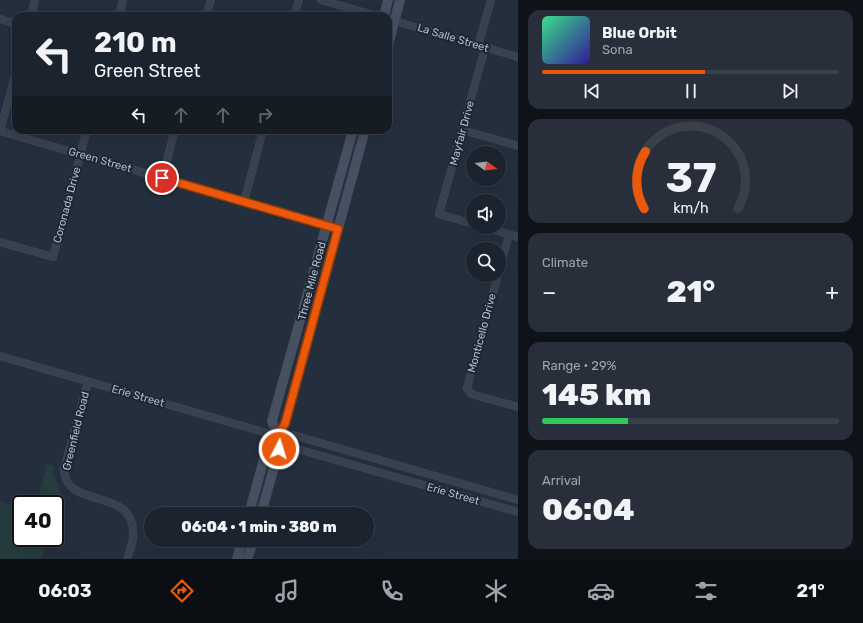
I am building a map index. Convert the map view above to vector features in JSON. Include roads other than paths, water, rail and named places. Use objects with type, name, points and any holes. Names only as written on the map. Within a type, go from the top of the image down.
[{"type":"street","points":[[32,12],[35,0]]},
{"type":"street","points":[[120,12],[123,0]]},
{"type":"street","points":[[207,12],[211,0]]},
{"type":"street","points":[[295,12],[299,0]]},
{"type":"street","points":[[321,0],[363,12]]},
{"type":"street","points":[[385,12],[388,0]]},
{"type":"street","points":[[392,18],[400,0]]},
{"type":"street","name":"Mayfair Drive","points":[[466,222],[440,214],[462,130],[491,0]]},
{"type":"street","points":[[0,19],[12,23]]},
{"type":"street","name":"La Salle Street","points":[[392,20],[518,57]]},
{"type":"street","points":[[0,131],[12,87]]},
{"type":"street","points":[[462,130],[518,146]]},
{"type":"street","name":"Green Street","points":[[0,131],[338,229]]},
{"type":"street","name":"Coronada Drive","points":[[0,242],[53,257],[87,134]]},
{"type":"street","points":[[162,178],[174,134]]},
{"type":"street","points":[[244,202],[262,134]]},
{"type":"street","name":"Three Mile Road","points":[[263,507],[279,449],[277,436],[272,421],[352,134]]},
{"type":"street","name":"Three Mile Road","points":[[251,507],[265,455],[285,424],[364,134]]},
{"type":"street","points":[[506,233],[518,236]]},
{"type":"street","points":[[506,245],[509,234]]},
{"type":"street","name":"Monticello Drive","points":[[496,282],[467,388],[471,394],[518,407]]},
{"type":"street","name":"Erie Street","points":[[0,356],[277,436],[293,435],[518,500]]},
{"type":"street","name":"Greenfield Road","points":[[88,381],[64,468],[64,474],[69,485],[73,489],[113,502],[127,514],[132,522],[133,536],[127,559]]},
{"type":"street","name":"Erie Street","points":[[277,436],[290,447],[518,512]]},
{"type":"street","points":[[351,465],[354,452]]},
{"type":"street","points":[[408,481],[412,469]]},
{"type":"street","points":[[237,559],[240,547]]},
{"type":"street","points":[[248,559],[252,547]]}]
